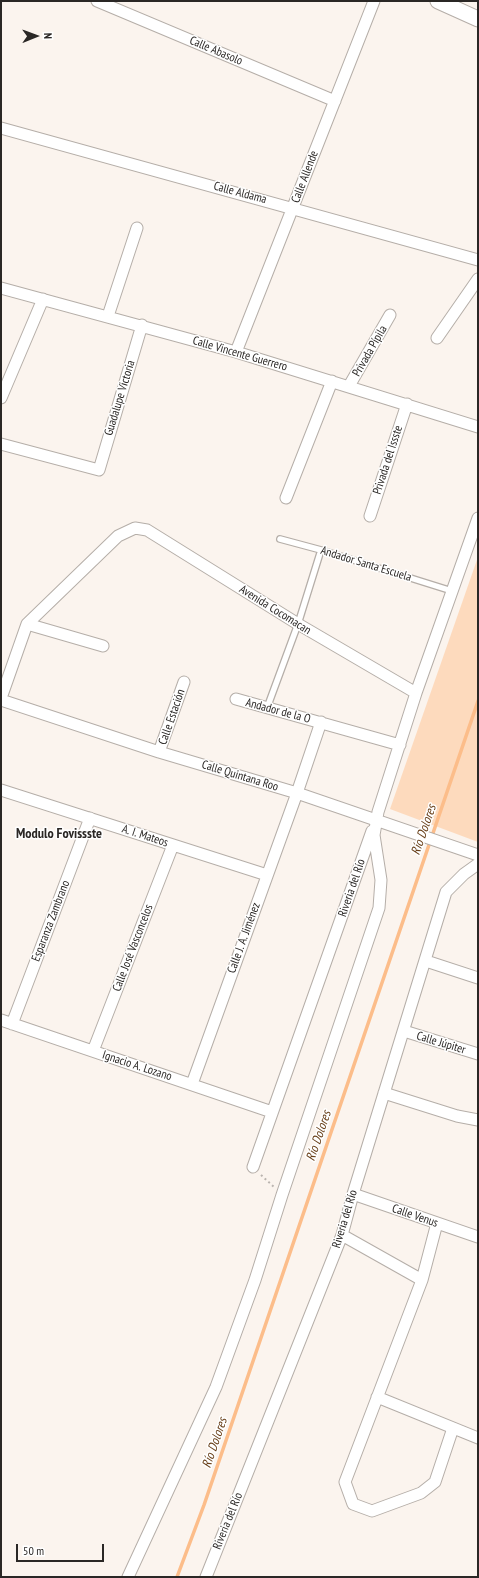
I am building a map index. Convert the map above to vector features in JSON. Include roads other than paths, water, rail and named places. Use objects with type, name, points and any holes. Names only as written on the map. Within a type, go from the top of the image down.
[{"type":"street","name":"Calle Abasolo","points":[[97,1],[335,101]]},
{"type":"street","name":"Calle Allende","points":[[236,352],[374,1]]},
{"type":"street","points":[[438,1],[478,19]]},
{"type":"street","name":"Calle Aldama","points":[[1,128],[293,207],[478,260]]},
{"type":"street","points":[[108,316],[136,228]]},
{"type":"street","points":[[437,338],[478,279]]},
{"type":"street","name":"Calle Vincente Guerrero","points":[[1,288],[236,352],[478,426]]},
{"type":"street","points":[[1,398],[43,299]]},
{"type":"street","name":"Privada Pípila","points":[[349,386],[390,316]]},
{"type":"street","name":"Guadalupe Victoria","points":[[1,444],[99,470],[142,326]]},
{"type":"street","points":[[286,498],[332,381]]},
{"type":"street","name":"Privada del Issste","points":[[370,516],[407,404]]},
{"type":"street","name":"Riveria del Río","points":[[254,1167],[272,1112],[376,821],[416,693],[478,518]]},
{"type":"street","name":"Avenida Cocomacan","points":[[27,624],[118,536],[135,528],[147,530],[298,624],[416,693]]},
{"type":"street","points":[[1,699],[27,624],[103,646]]},
{"type":"street","name":"Calle Estación","points":[[159,752],[184,682]]},
{"type":"street","name":"Calle Quintana Roo","points":[[1,699],[159,752],[297,794],[465,849],[478,855]]},
{"type":"street","name":"Andador de la O","points":[[236,699],[400,744]]},
{"type":"street","name":"Calle J. A. Jiménez","points":[[192,1084],[297,794],[321,722]]},
{"type":"street","name":"A. I. Mateos","points":[[1,790],[267,875]]},
{"type":"street","name":"Esparanza Zambrano","points":[[12,1024],[90,818]]},
{"type":"street","name":"Riveria del Río","points":[[128,1577],[216,1387],[255,1280],[282,1194],[379,908],[382,880],[374,835],[376,821]]},
{"type":"street","name":"Calle José Vasconcelos","points":[[93,1051],[172,845]]},
{"type":"street","name":"Riveria del Río","points":[[206,1577],[342,1235],[352,1194],[426,961],[446,892],[464,874],[478,864]]},
{"type":"street","points":[[426,961],[478,978]]},
{"type":"street","name":"Ignacio A. Lozano","points":[[1,1020],[272,1112]]},
{"type":"street","name":"Calle Júpiter","points":[[404,1031],[478,1054]]},
{"type":"street","points":[[384,1093],[457,1116],[478,1120]]},
{"type":"street","name":"Calle Venus","points":[[352,1194],[478,1237]]},
{"type":"street","points":[[437,1223],[422,1280],[345,1482],[353,1504],[372,1511],[426,1490],[435,1482],[453,1428]]},
{"type":"street","points":[[342,1235],[422,1280]]},
{"type":"street","points":[[377,1397],[478,1438]]},
{"type":"lane","name":"Andador Santa Escuela","points":[[280,539],[321,550],[452,591]]},
{"type":"lane","points":[[267,708],[298,624],[321,550]]},
{"type":"waterway","name":"Río Dolores","points":[[177,1577],[204,1505],[478,701]]},
{"type":"district","name":"Modulo Fovissste","points":[[59,834]]}]
